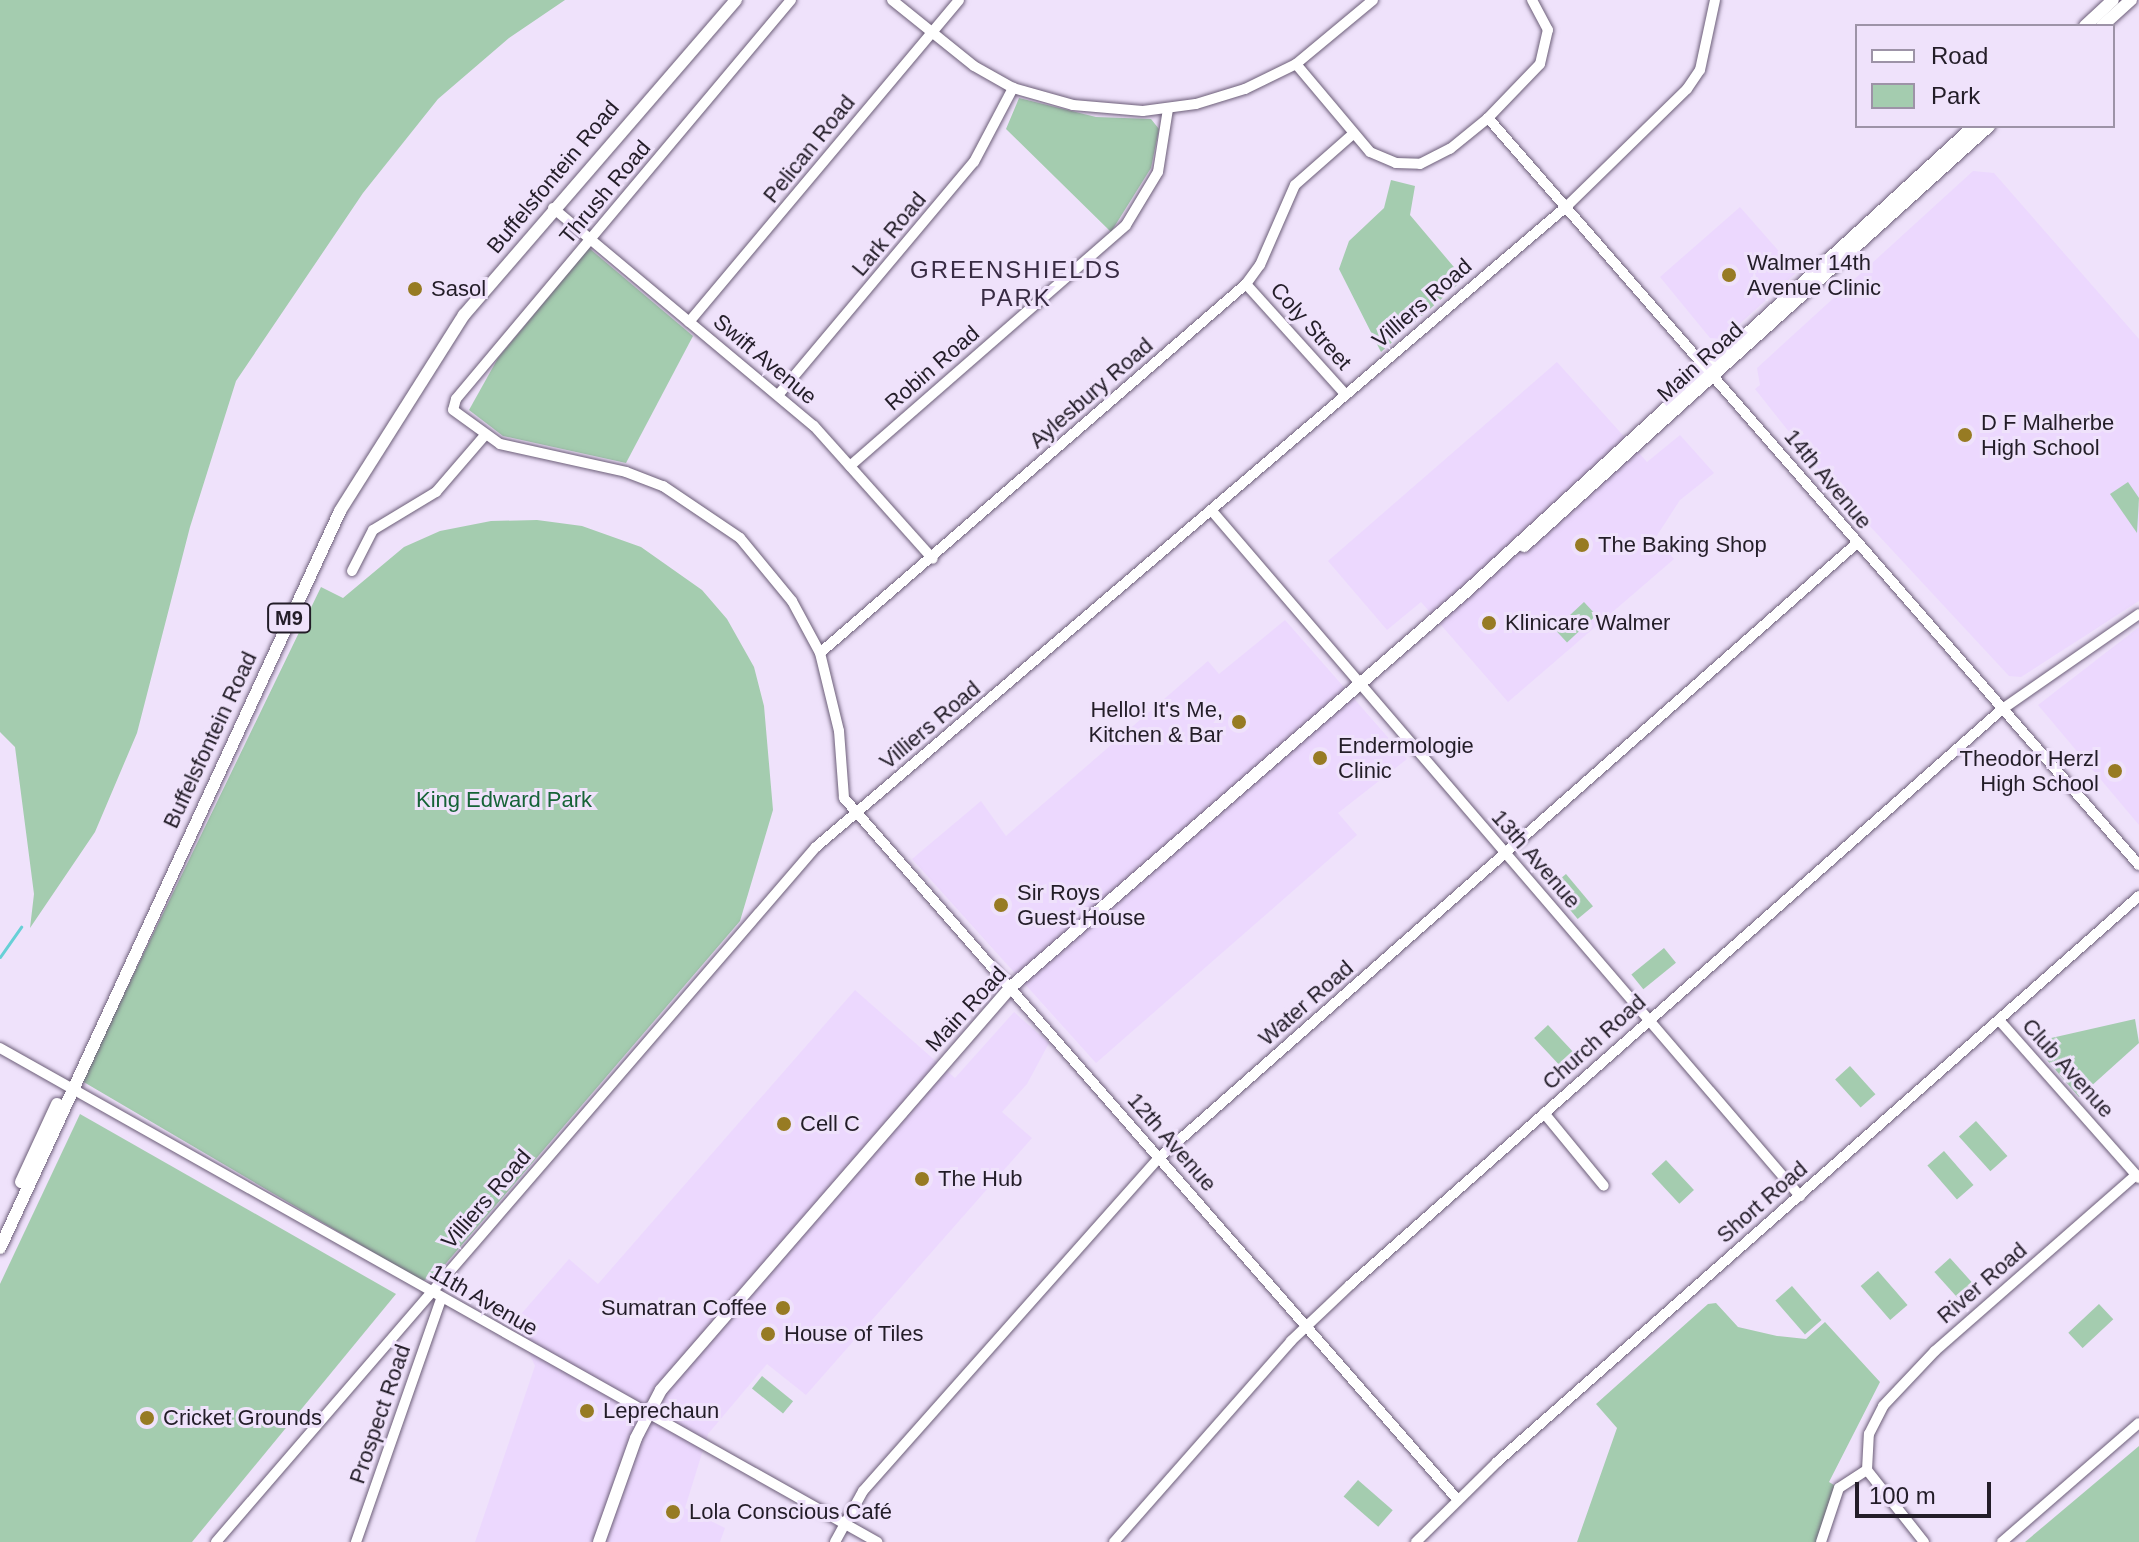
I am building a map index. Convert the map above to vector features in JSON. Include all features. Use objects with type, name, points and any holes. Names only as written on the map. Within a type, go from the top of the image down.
[{"type":"main road","name":"Buffelsfontein Road","points":[[0,1248],[152,900],[163,887],[340,511],[464,315],[736,0]]},
{"type":"main road","points":[[2087,24],[2113,0]]},
{"type":"main road","points":[[2104,24],[2131,0]]},
{"type":"main road","name":"Main Road","points":[[1710,373],[1972,128]]},
{"type":"main road","name":"Main Road","points":[[599,1542],[646,1414],[689,1356],[1011,987],[1362,685],[1987,128]]},
{"type":"main road","name":"Buffelsfontein Road","points":[[0,1233],[68,1089]]},
{"type":"street","name":"Thrush Road","points":[[453,410],[456,399],[791,0]]},
{"type":"street","points":[[892,0],[931,32],[1013,88],[1094,108],[1168,109],[1232,94],[1296,64],[1373,0]]},
{"type":"street","name":"Pelican Road","points":[[689,322],[959,0]]},
{"type":"street","points":[[1296,64],[1352,135],[1383,160],[1420,164],[1450,149],[1488,118],[1540,64],[1548,42],[1544,16],[1532,0]]},
{"type":"street","name":"Villiers Road","points":[[216,1542],[437,1296],[799,865],[1566,207],[1696,78],[1715,0]]},
{"type":"street","name":"Lark Road","points":[[779,394],[974,162],[1013,88]]},
{"type":"street","name":"Robin Road","points":[[850,466],[1126,225],[1158,172],[1168,109]]},
{"type":"street","name":"14th Avenue","points":[[1488,118],[2139,865]]},
{"type":"street","name":"Aylesbury Road","points":[[820,653],[933,559],[1246,284],[1260,265],[1295,185],[1352,135]]},
{"type":"street","name":"Swift Avenue","points":[[555,211],[779,394],[850,466],[933,559]]},
{"type":"street","name":"Coly Street","points":[[1246,284],[1346,395]]},
{"type":"street","name":"12th Avenue","points":[[453,410],[485,435],[528,453],[626,472],[702,509],[740,538],[768,568],[807,624],[820,653],[839,731],[842,794],[1457,1499]]},
{"type":"street","points":[[352,571],[373,530],[436,492],[485,435]]},
{"type":"street","name":"13th Avenue","points":[[1212,511],[1800,1196]]},
{"type":"street","name":"Water Road","points":[[835,1542],[863,1491],[1159,1158],[1857,543]]},
{"type":"street","name":"Church Road","points":[[1114,1542],[1307,1327],[1544,1113],[2001,710],[2139,614]]},
{"type":"street","name":"Short Road","points":[[1416,1542],[1457,1499],[2139,896]]},
{"type":"street","name":"Club Avenue","points":[[1999,1020],[2138,1176]]},
{"type":"street","name":"11th Avenue","points":[[0,1048],[877,1542]]},
{"type":"street","points":[[1544,1113],[1604,1186]]},
{"type":"street","name":"River Road","points":[[1867,1470],[1869,1434],[1907,1377],[2138,1176]]},
{"type":"street","name":"Prospect Road","points":[[356,1542],[437,1296]]},
{"type":"street","points":[[2002,1542],[2139,1423]]},
{"type":"street","points":[[1821,1542],[1839,1488],[1867,1470],[1924,1542]]},
{"type":"shaded area","name":"D F Malherbe High School","points":[[1973,171],[1994,173],[2139,339],[2139,601],[2021,677],[2009,676],[1828,481],[1755,389],[1760,385],[1757,368]]},
{"type":"shaded area","name":"Walmer 14th Avenue Clinic","points":[[1740,207],[1797,272],[1723,339],[1710,338],[1660,277]]},
{"type":"shaded area","points":[[1557,362],[1647,462],[1680,435],[1714,473],[1680,500],[1656,537],[1674,559],[1508,702],[1421,602],[1387,630],[1328,561]]},
{"type":"shaded area","points":[[1285,620],[1407,759],[1338,813],[1357,835],[1096,1063],[912,859],[981,801],[1006,836],[1208,661],[1219,674]]},
{"type":"shaded area","name":"Theodor Herzl High School","points":[[2139,627],[2139,825],[2038,705]]},
{"type":"shaded area","points":[[855,990],[955,1078],[1014,1012],[1049,1043],[1027,1084],[1002,1112],[1032,1138],[806,1395],[767,1364],[708,1434],[685,1508],[725,1528],[720,1542],[475,1542],[535,1366],[515,1321],[569,1259],[598,1284]]},
{"type":"green space","points":[[0,0],[565,0],[509,38],[438,99],[363,193],[236,381],[190,527],[137,733],[95,832],[30,928],[34,894],[15,747],[0,732]]},
{"type":"green space","points":[[1019,98],[1096,117],[1151,119],[1159,129],[1151,168],[1111,232],[1006,129]]},
{"type":"green space","points":[[1391,180],[1415,186],[1410,215],[1464,279],[1381,352],[1339,269],[1349,241],[1384,208]]},
{"type":"green space","points":[[589,248],[693,336],[626,463],[503,436],[469,410],[498,358]]},
{"type":"green space","points":[[2128,482],[2139,498],[2137,533],[2110,494]]},
{"type":"green space","name":"King Edward Park","points":[[537,520],[582,526],[641,547],[702,590],[727,619],[754,667],[764,706],[773,810],[740,921],[436,1275],[422,1281],[82,1081],[321,587],[343,598],[404,547],[440,531],[491,521]]},
{"type":"green space","points":[[1584,602],[1596,615],[1567,642],[1555,629]]},
{"type":"green space","points":[[1566,874],[1593,906],[1578,919],[1551,887]]},
{"type":"green space","points":[[1664,948],[1676,963],[1643,989],[1631,974]]},
{"type":"green space","points":[[2135,1019],[2139,1043],[2079,1097],[2040,1052],[2038,1041]]},
{"type":"green space","points":[[1548,1025],[1574,1053],[1560,1066],[1534,1038]]},
{"type":"green space","points":[[1850,1066],[1875,1094],[1861,1108],[1835,1079]]},
{"type":"green space","name":"Cricket Grounds","points":[[80,1114],[396,1294],[192,1542],[0,1542],[0,1284]]},
{"type":"green space","points":[[1976,1121],[2007,1156],[1990,1171],[1959,1136]]},
{"type":"green space","points":[[1944,1151],[1974,1185],[1957,1199],[1927,1165]]},
{"type":"green space","points":[[1666,1160],[1694,1190],[1679,1204],[1651,1174]]},
{"type":"green space","points":[[1950,1258],[1981,1293],[1966,1307],[1934,1272]]},
{"type":"green space","points":[[1878,1271],[1908,1305],[1890,1320],[1861,1286]]},
{"type":"green space","points":[[1792,1286],[1822,1320],[1805,1334],[1775,1300]]},
{"type":"green space","points":[[1716,1303],[1738,1327],[1777,1336],[1806,1339],[1825,1322],[1880,1382],[1829,1482],[1839,1488],[1821,1542],[1577,1542],[1617,1428],[1596,1404],[1708,1304]]},
{"type":"green space","points":[[2099,1304],[2113,1319],[2083,1348],[2068,1333]]},
{"type":"green space","points":[[762,1376],[793,1401],[783,1414],[752,1388]]},
{"type":"green space","points":[[2139,1446],[2139,1542],[2025,1542]]},
{"type":"green space","points":[[1358,1480],[1393,1510],[1378,1527],[1344,1497]]},
{"type":"waterway","points":[[0,957],[21,927]]},
{"type":"place","name":"Walmer 14th Avenue Clinic","points":[[1729,275]]},
{"type":"place","name":"Sasol","points":[[415,289]]},
{"type":"place","name":"D F Malherbe High School","points":[[1965,435]]},
{"type":"place","name":"The Baking Shop","points":[[1582,545]]},
{"type":"place","name":"Klinicare Walmer","points":[[1489,623]]},
{"type":"place","name":"Hello! It's Me, Kitchen & Bar","points":[[1239,722]]},
{"type":"place","name":"Endermologie Clinic","points":[[1320,758]]},
{"type":"place","name":"Theodor Herzl High School","points":[[2115,771]]},
{"type":"place","name":"Sir Roys Guest House","points":[[1001,905]]},
{"type":"place","name":"Cell C","points":[[784,1124]]},
{"type":"place","name":"The Hub","points":[[922,1179]]},
{"type":"place","name":"Sumatran Coffee","points":[[783,1308]]},
{"type":"place","name":"House of Tiles","points":[[768,1334]]},
{"type":"place","name":"Leprechaun","points":[[587,1411]]},
{"type":"place","name":"Cricket Grounds","points":[[147,1418]]},
{"type":"place","name":"Lola Conscious Café","points":[[673,1512]]},
{"type":"district","name":"GREENSHIELDS PARK","points":[[1016,284]]}]
